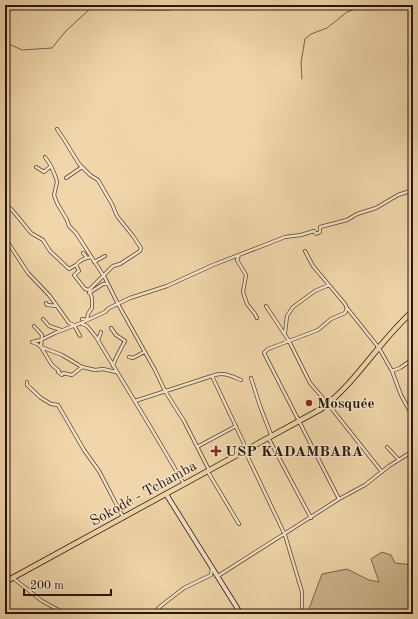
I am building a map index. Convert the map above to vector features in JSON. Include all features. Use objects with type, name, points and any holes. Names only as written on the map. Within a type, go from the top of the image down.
[{"type":"main road","name":"Sokodé - Tchamba","points":[[5,582],[271,438],[328,404],[349,384],[399,325],[413,311]]},
{"type":"main road","points":[[166,494],[241,614]]},
{"type":"street","points":[[57,129],[82,167],[98,180],[117,216],[141,248],[140,251],[120,264],[113,266],[103,275],[89,292]]},
{"type":"street","points":[[45,157],[51,166],[57,182],[54,195],[69,226],[76,233],[103,275],[138,337],[144,352],[165,391],[184,421],[208,471],[239,524]]},
{"type":"street","points":[[37,166],[44,172],[51,166]]},
{"type":"street","points":[[66,178],[82,167]]},
{"type":"street","points":[[81,324],[118,304],[167,286],[199,270],[286,237],[314,231],[316,234],[320,232],[320,227],[347,220],[363,211],[376,208],[398,195],[413,190]]},
{"type":"street","points":[[5,204],[32,233],[43,240],[50,251],[69,269],[89,292],[93,305],[88,314],[87,320]]},
{"type":"street","points":[[5,238],[28,273],[49,295],[69,323],[74,325],[80,336]]},
{"type":"street","points":[[305,251],[313,266],[380,348],[392,371],[401,395],[413,417]]},
{"type":"street","points":[[83,253],[86,257]]},
{"type":"street","points":[[239,254],[237,260],[246,275],[243,292],[247,304],[257,318]]},
{"type":"street","points":[[94,262],[105,256]]},
{"type":"street","points":[[69,269],[86,257],[91,257]]},
{"type":"street","points":[[74,275],[79,271],[76,265]]},
{"type":"street","points":[[89,292],[103,284],[108,284]]},
{"type":"street","points":[[285,334],[287,316],[293,307],[315,291],[329,285]]},
{"type":"street","points":[[46,302],[47,304],[56,306]]},
{"type":"street","points":[[266,306],[285,334],[310,383],[382,472]]},
{"type":"street","points":[[339,499],[264,353],[268,349],[318,330],[330,319],[345,313],[347,308]]},
{"type":"street","points":[[43,319],[49,326],[61,330]]},
{"type":"street","points":[[82,319],[87,320]]},
{"type":"street","points":[[82,367],[72,375],[64,373],[62,375],[52,365],[41,348],[32,342],[41,340],[74,325],[85,324],[98,340],[184,484]]},
{"type":"street","points":[[129,329],[130,325]]},
{"type":"street","points":[[34,326],[42,335],[41,348]]},
{"type":"street","points":[[111,328],[116,335],[125,341],[113,366]]},
{"type":"street","points":[[98,340],[101,332]]},
{"type":"street","points":[[133,336],[138,337]]},
{"type":"street","points":[[41,348],[62,355],[82,367],[117,372]]},
{"type":"street","points":[[129,357],[133,358],[144,352]]},
{"type":"street","points":[[392,371],[400,368],[413,359]]},
{"type":"street","points":[[135,401],[221,373],[241,380]]},
{"type":"street","points":[[212,376],[285,534],[302,592],[302,614]]},
{"type":"street","points":[[251,378],[271,438],[311,518]]},
{"type":"street","points":[[27,382],[27,385],[41,398],[58,406],[84,450],[99,471],[123,517]]},
{"type":"street","points":[[197,447],[236,426]]},
{"type":"street","points":[[387,447],[399,460]]},
{"type":"street","points":[[218,577],[339,499],[365,485],[413,451]]},
{"type":"street","points":[[408,454],[413,456]]},
{"type":"street","points":[[152,614],[184,588],[211,575],[212,566]]},
{"type":"street","points":[[12,578],[42,601],[66,614]]},
{"type":"shaded area","points":[[382,552],[391,555],[395,563],[413,565],[413,614],[307,614],[322,574],[347,569],[369,580],[379,582],[371,559]]},
{"type":"waterway","points":[[5,42],[22,50],[52,48],[65,32],[94,5]]},
{"type":"waterway","points":[[137,5],[138,10],[170,10],[180,5]]},
{"type":"waterway","points":[[302,79],[301,63],[305,39],[311,34],[327,28],[347,12],[358,8],[360,5]]},
{"type":"place","name":"Mosquée","points":[[309,403]]},
{"type":"place","name":"USP KADAMBARA","points":[[216,451]]}]
